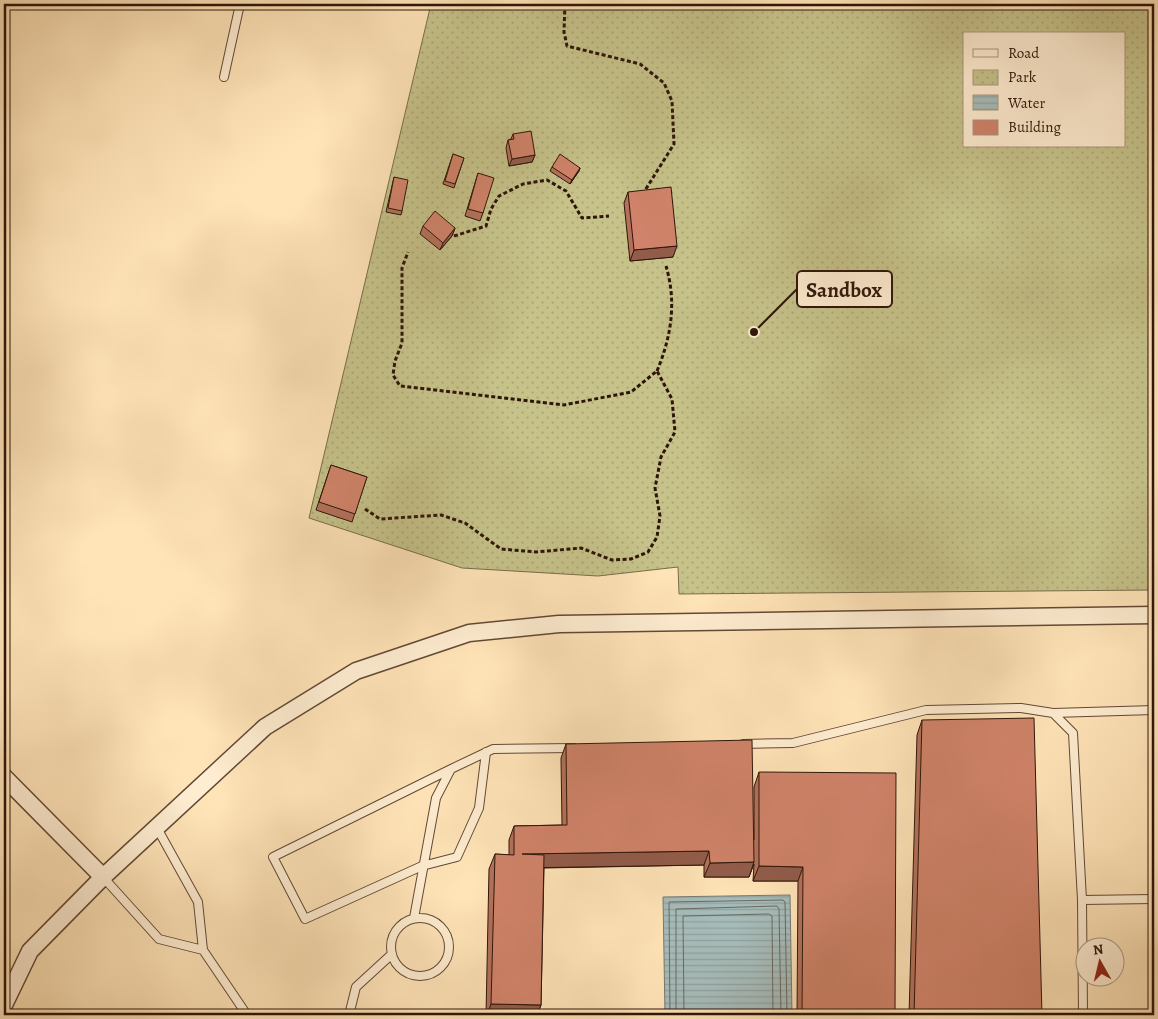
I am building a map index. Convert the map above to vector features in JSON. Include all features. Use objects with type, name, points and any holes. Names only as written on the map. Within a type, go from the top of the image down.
[{"type":"street","points":[[4,1005],[30,951],[103,877],[265,727],[356,671],[468,633],[559,624],[1154,615]]},
{"type":"street","points":[[4,777],[103,877]]},
{"type":"lane","points":[[224,77],[240,4]]},
{"type":"lane","points":[[733,744],[792,743],[926,710],[1021,708],[1053,713],[1154,710]]},
{"type":"lane","points":[[1053,713],[1073,733],[1082,900],[1083,1015]]},
{"type":"lane","points":[[486,752],[479,808],[457,857],[422,866],[305,919],[274,857],[451,769],[486,752],[493,749],[583,748]]},
{"type":"lane","points":[[414,918],[422,866],[436,798],[451,769]]},
{"type":"lane","points":[[156,828],[198,902],[203,950],[247,1015]]},
{"type":"lane","points":[[103,877],[159,938],[203,950]]},
{"type":"lane","points":[[1082,900],[1154,899]]},
{"type":"lane","points":[[414,918],[423,918],[441,926],[450,943],[445,962],[438,970],[420,976],[402,970],[392,954],[391,944],[398,928],[414,918]]},
{"type":"lane","points":[[349,1015],[356,987],[392,954]]},
{"type":"path","points":[[565,4],[564,32],[567,46],[640,64],[664,83],[672,101],[674,144],[644,192]]},
{"type":"path","points":[[454,236],[486,226],[491,209],[499,196],[523,184],[547,180],[566,191],[582,218],[610,216]]},
{"type":"path","points":[[408,252],[402,268],[402,343],[395,361],[393,375],[400,386],[564,405],[631,392],[657,372],[666,349],[671,317],[672,288],[666,266]]},
{"type":"path","points":[[365,509],[380,519],[441,515],[465,523],[501,549],[536,552],[581,548],[612,560],[631,559],[648,552],[657,537],[660,516],[655,488],[660,465],[675,432],[672,399],[657,372]]},
{"type":"green space","points":[[431,4],[1154,4],[1154,590],[679,594],[678,567],[598,576],[462,568],[309,518]]},
{"type":"water","points":[[790,895],[792,1015],[665,1015],[663,897]]},
{"type":"building","points":[[531,131],[535,155],[512,159],[508,140],[514,139],[513,134]]},
{"type":"building","points":[[453,154],[464,158],[455,184],[445,181]]},
{"type":"building","points":[[560,154],[580,168],[572,180],[552,167]]},
{"type":"building","points":[[478,173],[494,178],[483,213],[468,209]]},
{"type":"building","points":[[394,177],[408,180],[402,211],[388,208]]},
{"type":"building","points":[[671,187],[677,246],[634,250],[628,192]]},
{"type":"building","points":[[435,211],[455,228],[443,243],[423,226]]},
{"type":"building","points":[[331,465],[367,477],[355,514],[319,502]]},
{"type":"building","points":[[1034,718],[1042,1015],[914,1015],[922,720]]},
{"type":"building","points":[[752,740],[754,862],[710,863],[709,851],[522,854],[544,855],[541,1005],[491,1004],[495,854],[514,855],[514,826],[567,825],[566,744]]},
{"type":"building","points":[[759,772],[896,773],[895,1015],[802,1015],[803,867],[759,866]]},
{"type":"place","name":"Sandbox","points":[[754,332]]}]
